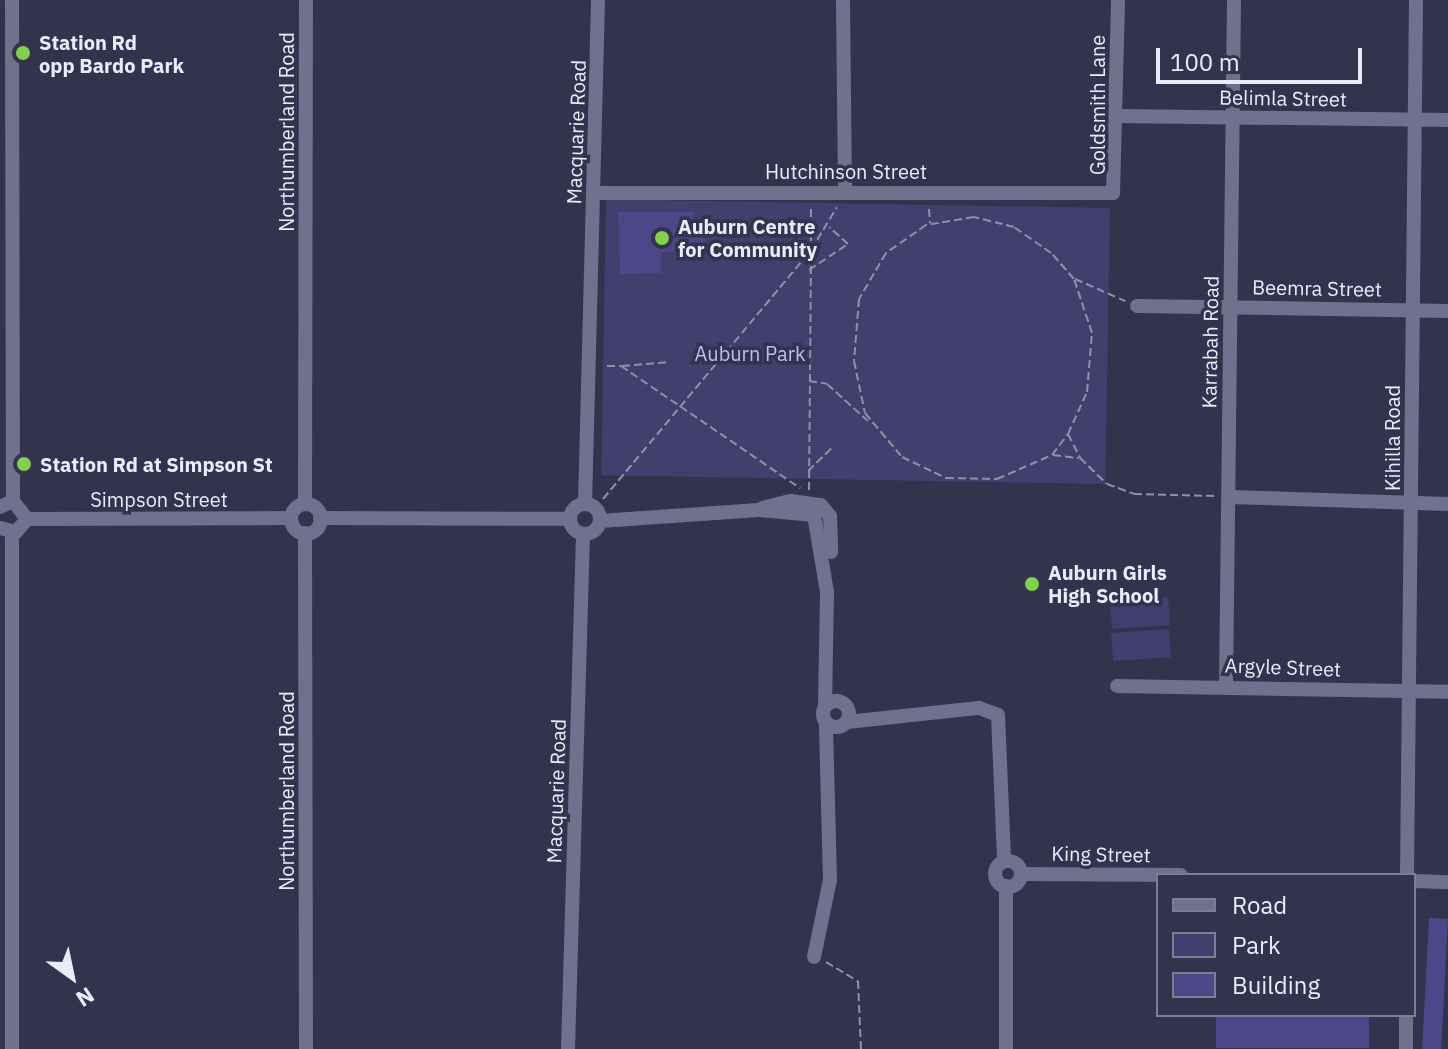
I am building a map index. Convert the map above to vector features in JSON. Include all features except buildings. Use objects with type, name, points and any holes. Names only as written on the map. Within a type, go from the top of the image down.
[{"type":"street","points":[[12,0],[7,504],[27,519],[6,530],[12,1049]]},
{"type":"street","name":"Northumberland Road","points":[[305,504],[306,0]]},
{"type":"street","name":"Macquarie Road","points":[[585,504],[598,0]]},
{"type":"street","points":[[843,0],[845,191]]},
{"type":"street","name":"Goldsmith Lane","points":[[1099,189],[1117,190],[1118,0]]},
{"type":"street","name":"Karrabah Road","points":[[1226,685],[1234,0]]},
{"type":"street","name":"Kihilla Road","points":[[1407,873],[1416,0]]},
{"type":"street","name":"Belimla Street","points":[[1117,116],[1448,120]]},
{"type":"street","name":"Hutchinson Street","points":[[594,193],[1099,189]]},
{"type":"street","name":"Beemra Street","points":[[1137,306],[1448,311]]},
{"type":"street","points":[[1229,497],[1448,504]]},
{"type":"street","points":[[570,519],[583,534],[600,521],[759,510],[811,503],[827,592],[831,666],[825,706],[838,724]]},
{"type":"street","points":[[320,518],[305,533],[291,518],[305,504],[320,518],[570,519],[585,504],[600,521]]},
{"type":"street","name":"Simpson Street","points":[[27,519],[291,518]]},
{"type":"street","name":"Northumberland Road","points":[[305,533],[306,1049]]},
{"type":"street","name":"Macquarie Road","points":[[568,1049],[583,534]]},
{"type":"street","points":[[814,957],[830,880],[832,768],[844,704],[831,666]]},
{"type":"street","name":"Argyle Street","points":[[1117,686],[1226,685],[1448,692]]},
{"type":"street","points":[[825,706],[844,704],[889,714]]},
{"type":"street","points":[[838,724],[889,714],[988,708],[998,715],[1004,861],[996,876],[1006,886],[1006,1049]]},
{"type":"street","points":[[1004,861],[1021,874],[1006,886]]},
{"type":"street","name":"King Street","points":[[1021,874],[1156,875]]},
{"type":"street","points":[[1416,881],[1448,882]]},
{"type":"street","points":[[1406,1017],[1406,1049]]},
{"type":"path","points":[[810,191],[807,472],[811,503]]},
{"type":"path","points":[[603,499],[811,250],[828,226],[845,191]]},
{"type":"path","points":[[870,424],[856,376],[857,309],[874,270],[898,242],[938,221],[994,221],[1038,242],[1074,279],[1137,306]]},
{"type":"path","points":[[809,270],[848,244],[828,226]]},
{"type":"path","points":[[808,381],[827,384],[912,464],[960,480],[1011,476],[1052,455],[1068,434],[1093,353],[1074,279]]},
{"type":"path","points":[[607,366],[670,362]]},
{"type":"path","points":[[621,366],[811,503]]},
{"type":"path","points":[[1068,434],[1080,458],[1107,484],[1134,494],[1229,497]]},
{"type":"path","points":[[807,472],[832,448]]},
{"type":"path","points":[[1052,455],[1080,458]]},
{"type":"path","points":[[814,957],[858,981],[861,1049]]},
{"type":"green space","name":"Auburn Park","points":[[606,199],[1110,208],[1105,484],[601,475]]},
{"type":"green space","points":[[1168,597],[1170,625],[1112,629],[1110,601]]},
{"type":"green space","points":[[1169,629],[1171,657],[1113,661],[1111,633]]},
{"type":"place","name":"Station Rd opp Bardo Park","points":[[23,53]]},
{"type":"place","name":"Auburn Centre for Community","points":[[662,238]]},
{"type":"place","name":"Station Rd at Simpson St","points":[[24,464]]},
{"type":"place","name":"Auburn Girls High School","points":[[1032,584]]}]
